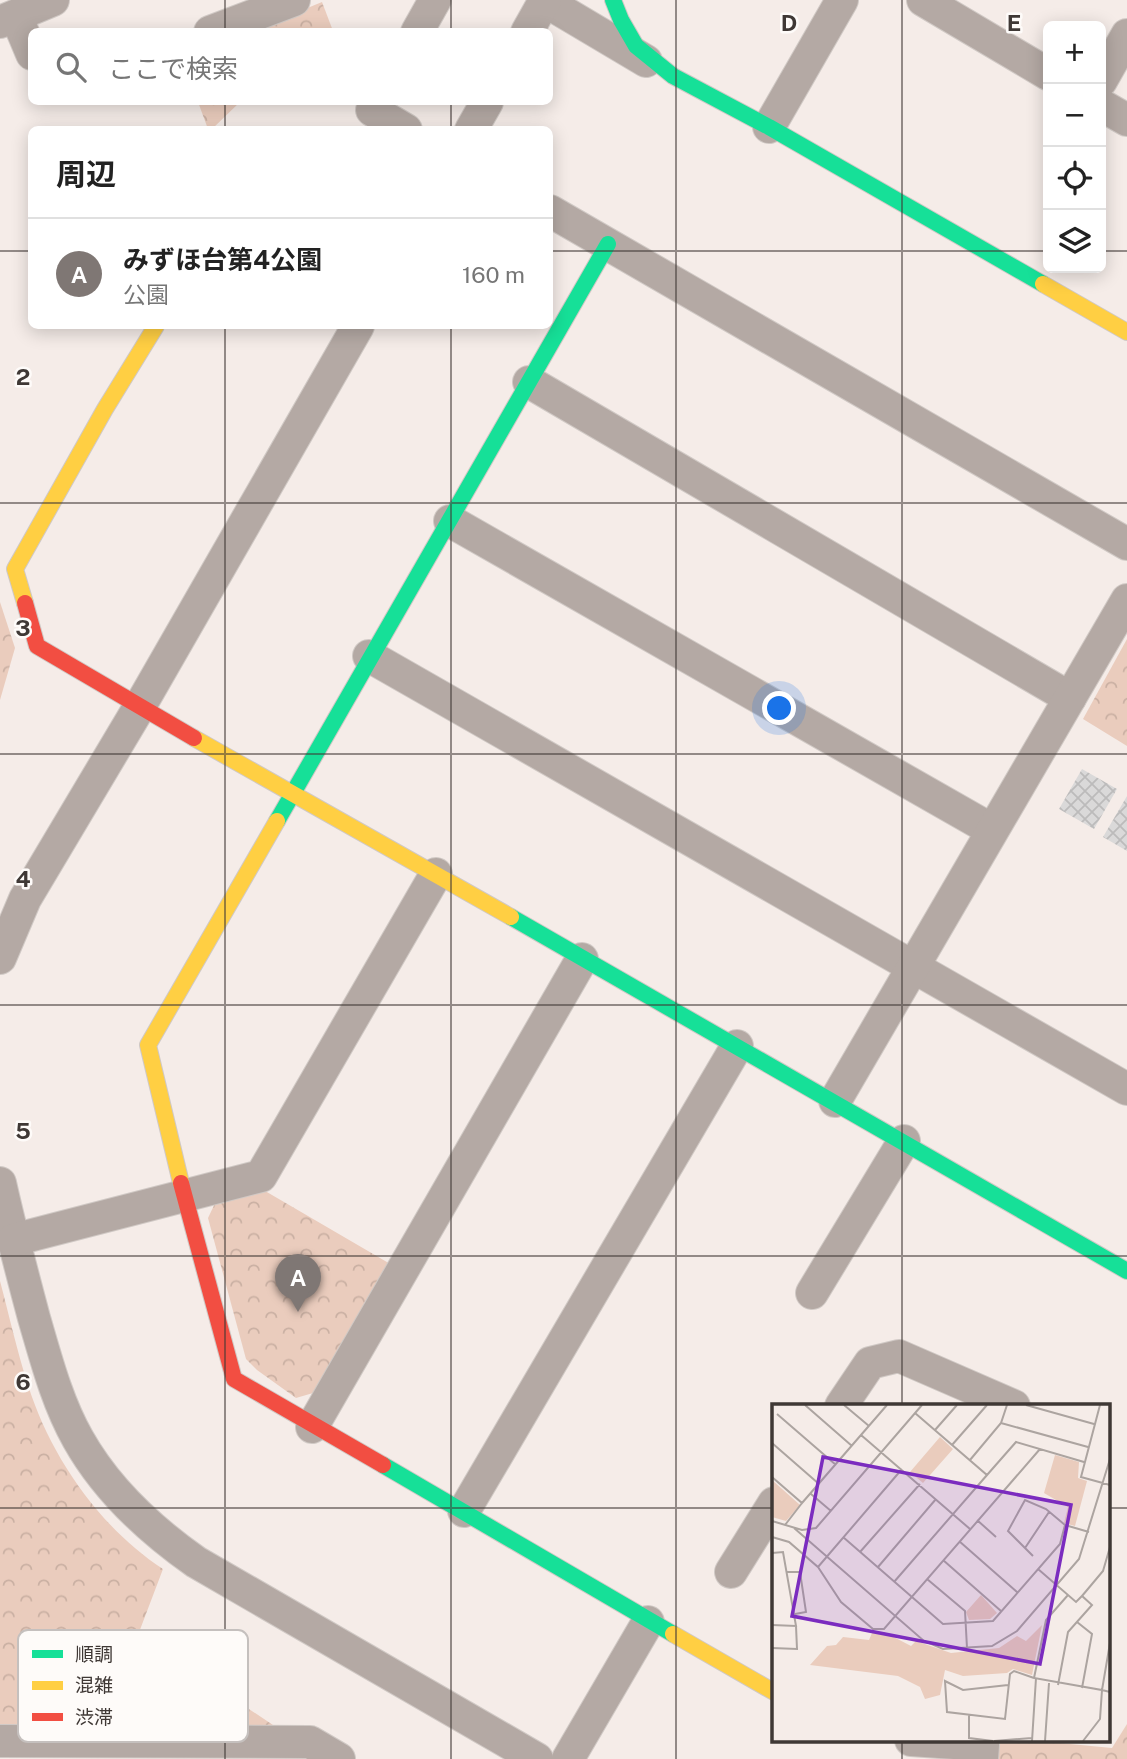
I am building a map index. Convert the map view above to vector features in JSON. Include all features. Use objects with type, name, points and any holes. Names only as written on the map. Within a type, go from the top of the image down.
[{"type":"street","points":[[28,48],[8,19],[53,0]]},
{"type":"street","points":[[220,28],[294,0]]},
{"type":"street","points":[[419,28],[435,0]]},
{"type":"street","points":[[613,0],[636,46],[673,76]]},
{"type":"street","points":[[769,127],[842,0]]},
{"type":"street","points":[[529,28],[545,1],[1127,332]]},
{"type":"street","points":[[938,3],[1043,71]]},
{"type":"street","points":[[1106,72],[1127,35]]},
{"type":"street","points":[[473,126],[485,105]]},
{"type":"street","points":[[1106,108],[1127,120]]},
{"type":"street","points":[[367,114],[396,126]]},
{"type":"street","points":[[553,213],[1127,544]]},
{"type":"street","points":[[608,244],[148,1045],[184,1195],[234,1379],[312,1427],[464,1511],[648,1622],[772,1691]]},
{"type":"street","points":[[154,329],[105,409],[15,569],[37,646],[290,794],[835,1101],[1127,1271]]},
{"type":"street","points":[[0,958],[25,900],[140,706],[356,329]]},
{"type":"street","points":[[529,382],[1070,698]]},
{"type":"street","points":[[450,521],[992,830]]},
{"type":"street","points":[[835,1101],[1127,600]]},
{"type":"street","points":[[369,656],[1127,1089]]},
{"type":"street","points":[[13,1240],[261,1176],[436,874]]},
{"type":"street","points":[[312,1427],[582,959]]},
{"type":"street","points":[[464,1511],[737,1046]]},
{"type":"street","points":[[812,1293],[904,1141]]},
{"type":"street","points":[[0,1183],[47,1362],[78,1439],[115,1490],[146,1524],[196,1562],[537,1759]]},
{"type":"street","points":[[842,1404],[870,1363],[899,1356],[1012,1404]]},
{"type":"street","points":[[731,1572],[772,1506]]},
{"type":"street","points":[[568,1759],[648,1622]]},
{"type":"street","points":[[0,1741],[18,1741]]},
{"type":"street","points":[[248,1742],[310,1742],[339,1759]]},
{"type":"street","points":[[929,1742],[983,1748]]},
{"type":"green space","points":[[322,2],[332,28],[259,28]]},
{"type":"green space","points":[[199,105],[237,105],[215,126],[207,126]]},
{"type":"green space","points":[[0,602],[15,648],[0,700]]},
{"type":"green space","points":[[1127,639],[1127,746],[1083,719]]},
{"type":"green space","points":[[260,1188],[392,1265],[313,1393],[296,1398],[246,1359],[208,1218],[218,1197]]},
{"type":"green space","points":[[0,1281],[28,1385],[64,1464],[98,1511],[118,1533],[163,1569],[140,1630],[18,1630],[18,1729],[0,1729]]},
{"type":"green space","points":[[248,1708],[273,1725],[248,1725]]},
{"type":"green space","points":[[1127,1724],[1127,1759],[997,1759],[998,1742],[1049,1742],[1112,1748]]},
{"type":"building","points":[[1082,769],[1117,789],[1094,829],[1059,809]]},
{"type":"building","points":[[1127,796],[1127,851],[1103,837]]},
{"type":"traffic: fast","points":[[613,0],[636,46],[673,76],[769,127],[1043,284]]},
{"type":"traffic: fast","points":[[277,821],[608,244]]},
{"type":"traffic: fast","points":[[511,917],[1127,1271]]},
{"type":"traffic: fast","points":[[383,1465],[673,1634]]},
{"type":"traffic: slow","points":[[1043,284],[1127,332]]},
{"type":"traffic: slow","points":[[25,603],[15,569],[105,409],[154,329]]},
{"type":"traffic: slow","points":[[194,738],[511,917]]},
{"type":"traffic: slow","points":[[181,1183],[148,1045],[277,821]]},
{"type":"traffic: slow","points":[[673,1634],[772,1691]]},
{"type":"traffic: jam","points":[[25,603],[37,646],[194,738]]},
{"type":"traffic: jam","points":[[181,1183],[234,1379],[383,1465]]},
{"type":"place","name":"みずほ台第4公園","points":[[298,1312]]}]
